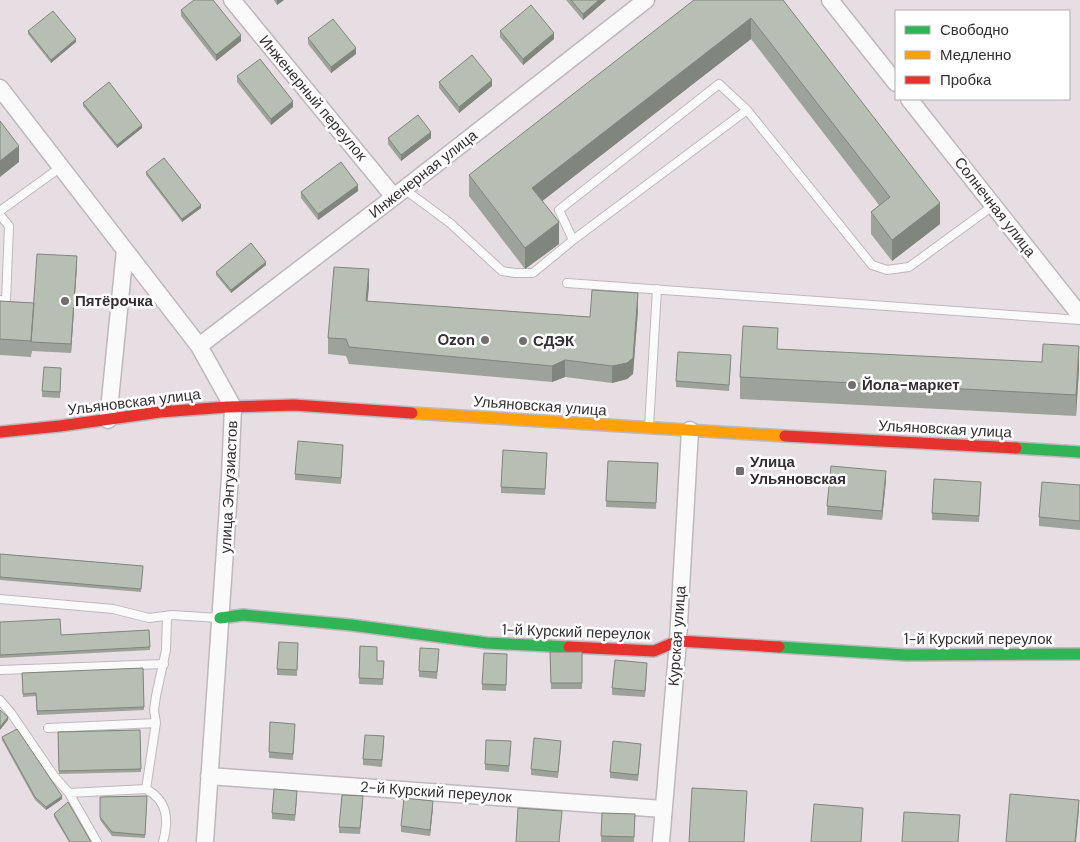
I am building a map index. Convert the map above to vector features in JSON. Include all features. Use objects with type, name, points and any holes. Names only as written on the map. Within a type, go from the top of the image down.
[{"type":"main road","name":"Ульяновская улица","points":[[0,432],[28,431],[161,412],[294,404],[649,428],[1080,452]]},
{"type":"main road","name":"1-й Курский переулок","points":[[220,618],[243,615],[351,625],[487,643],[605,649],[654,651],[678,640],[906,654],[1080,654]]},
{"type":"street","name":"Инженерный переулок","points":[[232,0],[399,193]]},
{"type":"street","name":"Инженерная улица","points":[[199,346],[646,0]]},
{"type":"street","points":[[830,0],[895,82]]},
{"type":"street","name":"улица Энтузиастов","points":[[0,88],[199,346],[233,407],[230,477],[205,842]]},
{"type":"street","name":"Солнечная улица","points":[[910,100],[1080,316]]},
{"type":"street","points":[[108,420],[125,250]]},
{"type":"street","name":"Курская улица","points":[[661,842],[678,640],[690,430]]},
{"type":"street","name":"2-й Курский переулок","points":[[209,776],[663,809]]},
{"type":"lane","points":[[573,240],[559,210],[719,84],[747,110],[872,264],[887,270],[909,267],[994,205]]},
{"type":"lane","points":[[399,193],[450,223],[502,270],[515,273],[533,273],[573,240],[747,110]]},
{"type":"lane","points":[[0,211],[61,167]]},
{"type":"lane","points":[[0,215],[9,226],[6,301],[0,300]]},
{"type":"lane","points":[[567,283],[1080,320]]},
{"type":"lane","points":[[649,428],[657,289]]},
{"type":"lane","points":[[0,599],[113,609],[149,618],[168,616],[220,618]]},
{"type":"lane","points":[[146,789],[156,723],[155,703],[166,650],[168,616]]},
{"type":"lane","points":[[0,670],[164,664]]},
{"type":"lane","points":[[0,700],[54,776],[69,793],[97,842]]},
{"type":"lane","points":[[48,728],[156,723]]},
{"type":"lane","points":[[69,793],[146,789],[156,794],[162,802],[166,813],[167,829],[163,842]]},
{"type":"building","points":[[194,0],[213,0],[241,35],[216,55],[181,10]]},
{"type":"building","points":[[571,0],[599,0],[583,14]]},
{"type":"building","points":[[694,0],[783,0],[940,203],[892,240],[871,212],[890,197],[751,18],[532,188],[559,222],[525,248],[469,175]]},
{"type":"building","points":[[531,5],[554,33],[523,59],[500,31]]},
{"type":"building","points":[[53,11],[76,39],[51,60],[28,31]]},
{"type":"building","points":[[333,19],[356,48],[331,67],[308,38]]},
{"type":"building","points":[[472,55],[492,80],[459,107],[439,82]]},
{"type":"building","points":[[260,59],[293,101],[271,119],[237,76]]},
{"type":"building","points":[[109,82],[142,125],[117,145],[83,103]]},
{"type":"building","points":[[418,115],[431,132],[401,155],[388,138]]},
{"type":"building","points":[[0,121],[19,146],[0,161]]},
{"type":"building","points":[[164,158],[201,205],[182,219],[146,172]]},
{"type":"building","points":[[341,162],[358,185],[318,214],[301,192]]},
{"type":"building","points":[[251,243],[266,262],[231,290],[216,272]]},
{"type":"building","points":[[37,254],[77,256],[71,344],[31,342]]},
{"type":"building","points":[[334,267],[369,269],[366,301],[590,317],[592,290],[638,293],[633,358],[627,363],[612,366],[565,360],[552,366],[349,347],[346,339],[328,338]]},
{"type":"building","points":[[0,301],[34,303],[31,341],[0,339]]},
{"type":"building","points":[[743,326],[778,328],[777,349],[1042,362],[1043,344],[1079,346],[1076,395],[740,377]]},
{"type":"building","points":[[678,352],[731,355],[729,385],[676,381]]},
{"type":"building","points":[[44,367],[61,368],[60,392],[42,391]]},
{"type":"building","points":[[298,441],[343,445],[341,478],[295,474]]},
{"type":"building","points":[[503,450],[547,453],[545,489],[501,487]]},
{"type":"building","points":[[608,461],[658,463],[656,503],[606,501]]},
{"type":"building","points":[[831,466],[886,471],[882,511],[827,506]]},
{"type":"building","points":[[934,479],[981,482],[979,516],[932,513]]},
{"type":"building","points":[[1042,482],[1080,485],[1080,521],[1039,517]]},
{"type":"building","points":[[0,554],[143,566],[141,589],[0,577]]},
{"type":"building","points":[[60,619],[61,635],[149,630],[150,647],[0,655],[0,622]]},
{"type":"building","points":[[279,642],[298,643],[297,670],[277,669]]},
{"type":"building","points":[[360,646],[377,647],[377,661],[384,661],[383,679],[359,678]]},
{"type":"building","points":[[420,648],[439,649],[437,672],[419,671]]},
{"type":"building","points":[[550,652],[582,652],[582,683],[551,683]]},
{"type":"building","points":[[484,653],[507,654],[506,685],[482,684]]},
{"type":"building","points":[[615,660],[647,663],[645,691],[612,688]]},
{"type":"building","points":[[143,668],[144,707],[37,711],[36,693],[23,694],[22,673]]},
{"type":"building","points":[[0,710],[8,717],[0,727]]},
{"type":"building","points":[[270,722],[295,724],[293,754],[269,752]]},
{"type":"building","points":[[17,729],[62,796],[46,807],[35,797],[2,737]]},
{"type":"building","points":[[140,730],[141,769],[59,771],[58,732]]},
{"type":"building","points":[[365,735],[384,736],[382,760],[363,759]]},
{"type":"building","points":[[534,738],[561,741],[558,772],[531,769]]},
{"type":"building","points":[[486,740],[511,741],[509,766],[485,764]]},
{"type":"building","points":[[613,741],[641,744],[638,775],[610,772]]},
{"type":"building","points":[[692,788],[747,791],[744,842],[689,842]]},
{"type":"building","points":[[274,789],[297,791],[295,815],[272,813]]},
{"type":"building","points":[[1010,794],[1079,800],[1075,842],[1006,842]]},
{"type":"building","points":[[342,795],[363,796],[360,828],[339,827]]},
{"type":"building","points":[[147,796],[145,835],[112,832],[100,817],[100,797]]},
{"type":"building","points":[[404,798],[433,801],[430,830],[401,826]]},
{"type":"building","points":[[68,802],[91,842],[70,842],[54,814]]},
{"type":"building","points":[[814,804],[863,808],[861,842],[811,842]]},
{"type":"building","points":[[518,808],[562,811],[559,842],[516,842]]},
{"type":"building","points":[[904,812],[960,815],[958,842],[902,842]]},
{"type":"building","points":[[602,813],[635,814],[634,837],[601,836]]},
{"type":"traffic: fast","points":[[1016,448],[1080,452]]},
{"type":"traffic: fast","points":[[220,618],[243,615],[351,625],[487,643],[569,647]]},
{"type":"traffic: fast","points":[[779,647],[906,655],[1080,654]]},
{"type":"traffic: slow","points":[[412,413],[785,436]]},
{"type":"traffic: jam","points":[[0,432],[160,412],[227,407],[294,405],[412,413]]},
{"type":"traffic: jam","points":[[785,436],[1016,448]]},
{"type":"traffic: jam","points":[[569,647],[654,651],[678,641],[779,647]]},
{"type":"place","name":"Пятёрочка","points":[[65,301]]},
{"type":"place","name":"Ozon","points":[[485,340]]},
{"type":"place","name":"СДЭК","points":[[523,341]]},
{"type":"place","name":"Йола-маркет","points":[[852,385]]},
{"type":"place","name":"Улица Ульяновская","points":[[740,471]]}]
